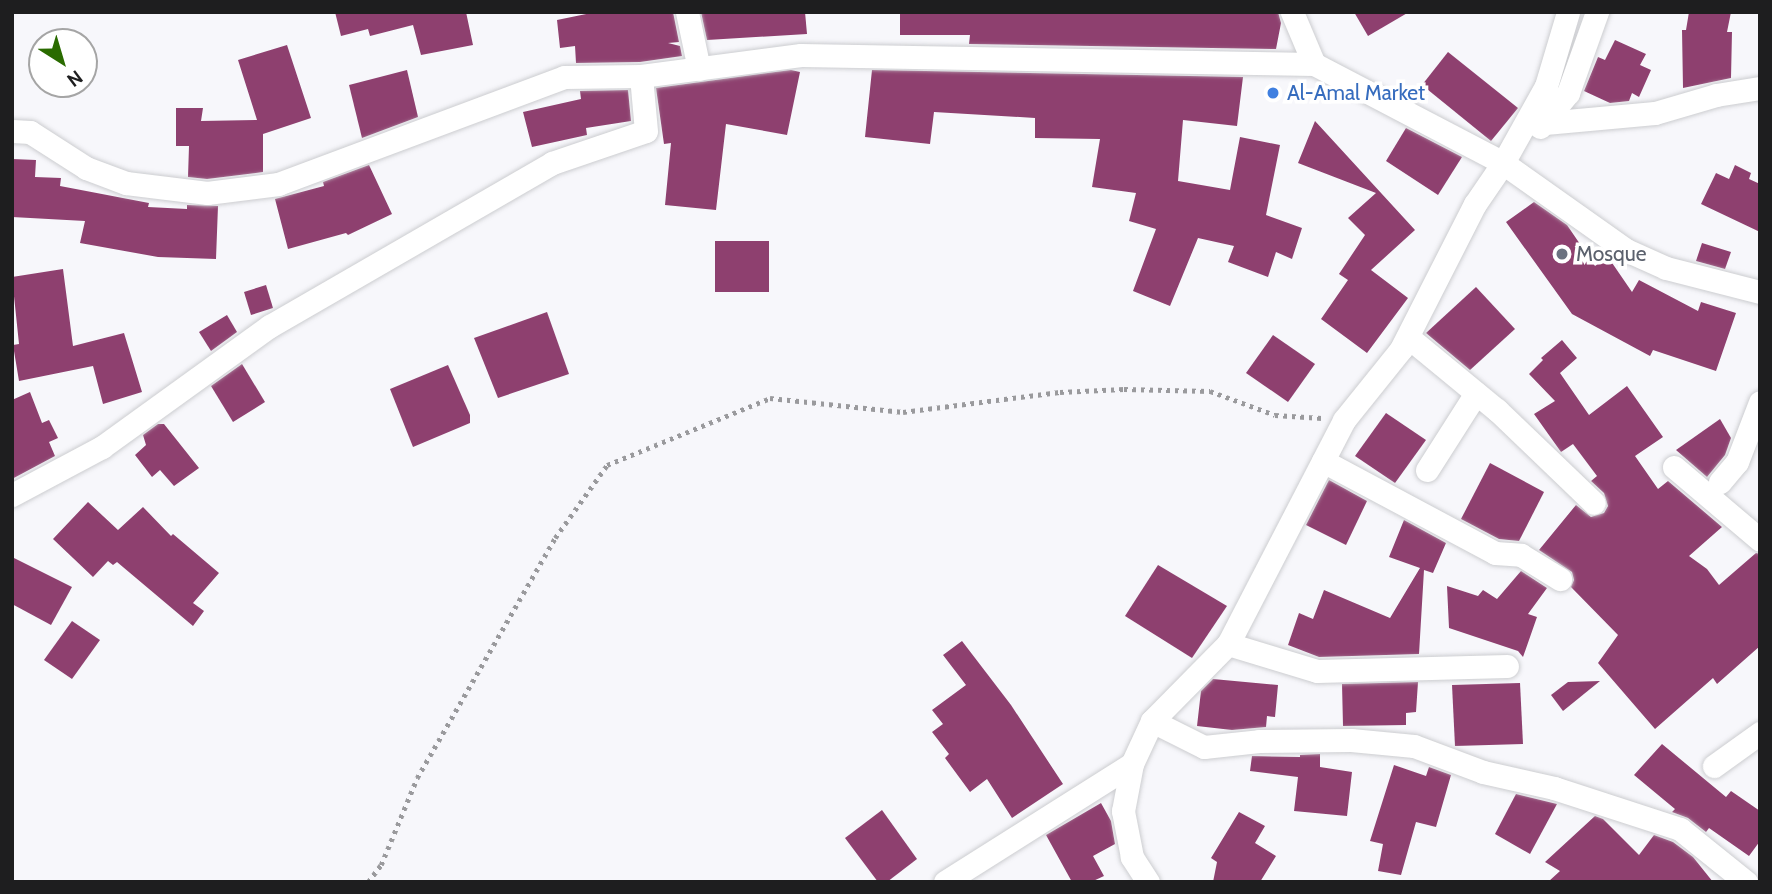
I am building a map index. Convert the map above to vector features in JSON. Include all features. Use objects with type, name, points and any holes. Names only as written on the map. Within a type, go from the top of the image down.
[{"type":"street","points":[[687,12],[699,69]]},
{"type":"street","points":[[1292,12],[1314,64]]},
{"type":"street","points":[[1148,882],[1132,857],[1123,811],[1132,764],[1152,721],[1228,644],[1344,419],[1408,337],[1475,204],[1503,163],[1546,86],[1569,12]]},
{"type":"street","points":[[1503,163],[1545,123],[1568,93],[1597,12]]},
{"type":"street","points":[[12,131],[30,132],[86,168],[126,183],[207,193],[278,184],[564,77],[641,76],[801,55],[1314,64],[1503,163],[1626,250],[1666,268],[1760,292]]},
{"type":"street","points":[[12,495],[102,447],[270,327],[552,163],[646,131],[641,76]]},
{"type":"street","points":[[1545,123],[1655,113],[1716,95],[1760,88]]},
{"type":"street","points":[[1408,337],[1476,393],[1594,503]]},
{"type":"street","points":[[1427,470],[1476,393]]},
{"type":"street","points":[[1720,482],[1737,462],[1760,402]]},
{"type":"street","points":[[1323,461],[1495,553],[1521,555],[1560,579]]},
{"type":"street","points":[[1674,467],[1760,540]]},
{"type":"street","points":[[1228,644],[1317,671],[1507,666]]},
{"type":"street","points":[[1152,721],[1204,747],[1259,741],[1352,740],[1414,746],[1483,772],[1554,788],[1679,830],[1746,882]]},
{"type":"street","points":[[1714,766],[1760,733]]},
{"type":"street","points":[[945,882],[1132,764]]},
{"type":"path","points":[[368,882],[381,865],[417,778],[555,538],[607,464],[770,398],[903,412],[1060,392],[1124,389],[1210,391],[1275,415],[1344,419]]},
{"type":"building","points":[[335,12],[466,12],[473,45],[421,55],[413,25],[370,36],[368,29],[341,36]]},
{"type":"building","points":[[596,12],[673,12],[679,42],[668,43],[680,46],[682,56],[640,62],[576,63],[575,46],[560,48],[557,20]]},
{"type":"building","points":[[701,12],[805,12],[807,34],[707,40]]},
{"type":"building","points":[[900,12],[1278,12],[1281,23],[1276,49],[969,44],[970,35],[900,35]]},
{"type":"building","points":[[1354,12],[1409,12],[1368,36]]},
{"type":"building","points":[[1689,12],[1731,12],[1727,32],[1732,32],[1731,78],[1683,88],[1682,30],[1686,30]]},
{"type":"building","points":[[1615,40],[1646,54],[1640,65],[1651,70],[1639,97],[1632,93],[1629,101],[1610,103],[1584,91],[1598,57],[1605,60]]},
{"type":"building","points":[[287,45],[311,118],[263,134],[263,172],[207,179],[188,177],[189,146],[176,146],[176,108],[203,108],[201,121],[257,120],[238,60]]},
{"type":"building","points":[[1448,52],[1518,108],[1491,141],[1422,85]]},
{"type":"building","points":[[407,70],[418,117],[362,138],[349,85]]},
{"type":"building","points":[[791,70],[800,72],[787,135],[726,124],[716,210],[665,205],[671,143],[664,144],[656,88]]},
{"type":"building","points":[[872,70],[1243,77],[1237,126],[1183,120],[1178,181],[1230,190],[1240,137],[1280,145],[1266,215],[1302,228],[1292,259],[1276,252],[1268,277],[1228,262],[1234,246],[1198,238],[1170,306],[1133,291],[1156,229],[1129,221],[1136,193],[1092,187],[1100,139],[1035,138],[1035,118],[934,112],[930,144],[865,137]]},
{"type":"building","points":[[628,90],[631,121],[586,128],[587,135],[532,147],[523,112],[581,99],[580,91]]},
{"type":"building","points":[[1315,121],[1415,230],[1371,270],[1408,298],[1367,353],[1321,319],[1348,280],[1339,274],[1365,235],[1348,218],[1376,193],[1298,163]]},
{"type":"building","points":[[1406,128],[1462,157],[1438,195],[1386,161]]},
{"type":"building","points":[[12,159],[36,160],[35,177],[61,178],[60,186],[149,203],[148,207],[187,209],[187,205],[218,206],[216,259],[158,257],[80,243],[85,221],[12,217]]},
{"type":"building","points":[[369,165],[392,214],[348,235],[346,233],[288,249],[275,199],[324,186],[323,182]]},
{"type":"building","points":[[1735,165],[1751,173],[1749,179],[1760,184],[1760,232],[1701,204],[1716,173],[1729,179]]},
{"type":"building","points":[[1534,202],[1567,225],[1595,266],[1608,257],[1632,292],[1639,280],[1698,311],[1701,302],[1736,313],[1716,371],[1653,350],[1650,356],[1572,314],[1506,222]]},
{"type":"building","points":[[715,241],[769,241],[769,292],[715,292]]},
{"type":"building","points":[[1702,243],[1731,252],[1725,269],[1696,261]]},
{"type":"building","points":[[63,269],[73,346],[124,333],[142,392],[103,404],[93,366],[19,381],[13,345],[19,344],[12,277]]},
{"type":"building","points":[[266,285],[273,308],[251,315],[244,292]]},
{"type":"building","points":[[1476,287],[1515,329],[1470,370],[1426,333]]},
{"type":"building","points":[[547,312],[569,374],[498,398],[474,338]]},
{"type":"building","points":[[227,315],[237,332],[211,351],[199,332]]},
{"type":"building","points":[[1273,335],[1315,364],[1288,402],[1246,373]]},
{"type":"building","points":[[1562,340],[1577,358],[1560,373],[1589,415],[1627,386],[1663,437],[1635,456],[1658,489],[1668,481],[1722,527],[1689,556],[1707,569],[1719,585],[1756,553],[1760,554],[1760,646],[1717,684],[1713,678],[1655,729],[1598,663],[1618,635],[1571,587],[1574,580],[1572,572],[1539,550],[1576,505],[1591,517],[1604,513],[1608,506],[1604,493],[1591,481],[1597,476],[1573,444],[1561,452],[1534,414],[1555,401],[1529,374],[1543,360],[1541,358]]},
{"type":"building","points":[[242,364],[265,402],[233,422],[211,386]]},
{"type":"building","points":[[448,365],[470,415],[470,423],[413,447],[390,389]]},
{"type":"building","points":[[30,392],[42,423],[49,420],[58,438],[49,442],[55,456],[12,479],[12,400]]},
{"type":"building","points":[[1386,413],[1426,440],[1395,483],[1355,456]]},
{"type":"building","points":[[1720,419],[1731,438],[1725,455],[1707,477],[1676,450]]},
{"type":"building","points":[[158,424],[164,424],[199,468],[174,486],[160,470],[152,477],[135,455],[146,445],[143,435]]},
{"type":"building","points":[[1490,463],[1544,492],[1519,541],[1499,539],[1461,519]]},
{"type":"building","points":[[1329,480],[1367,501],[1346,545],[1306,525]]},
{"type":"building","points":[[88,502],[118,530],[143,507],[171,536],[173,534],[219,573],[193,603],[204,611],[193,626],[117,562],[113,565],[108,561],[93,577],[53,539]]},
{"type":"building","points":[[1404,520],[1446,543],[1433,573],[1424,570],[1419,654],[1319,657],[1288,645],[1299,613],[1313,619],[1324,590],[1390,618],[1420,568],[1389,557]]},
{"type":"building","points":[[12,557],[72,587],[51,625],[12,604]]},
{"type":"building","points":[[1158,565],[1227,606],[1192,658],[1125,616]]},
{"type":"building","points":[[1521,571],[1547,588],[1528,614],[1537,617],[1523,657],[1518,651],[1449,628],[1447,586],[1478,596],[1483,590],[1497,599]]},
{"type":"building","points":[[72,621],[100,640],[72,679],[44,660]]},
{"type":"building","points":[[962,641],[1011,705],[1063,784],[1012,818],[987,779],[970,792],[945,758],[949,754],[932,732],[943,724],[932,710],[966,685],[943,655]]},
{"type":"building","points":[[1213,679],[1278,685],[1275,717],[1267,716],[1266,727],[1232,730],[1197,726],[1201,691]]},
{"type":"building","points":[[1600,681],[1563,711],[1551,695],[1568,682]]},
{"type":"building","points":[[1418,682],[1416,712],[1406,713],[1406,725],[1343,726],[1342,684]]},
{"type":"building","points":[[1520,683],[1523,744],[1455,746],[1452,685]]},
{"type":"building","points":[[1662,744],[1726,797],[1731,791],[1760,811],[1760,841],[1749,856],[1709,828],[1706,832],[1688,818],[1672,812],[1675,809],[1634,775]]},
{"type":"building","points":[[1320,754],[1320,767],[1352,772],[1347,816],[1294,811],[1298,777],[1250,771],[1252,756],[1300,757]]},
{"type":"building","points":[[1394,765],[1426,776],[1429,767],[1451,775],[1436,827],[1416,822],[1401,875],[1378,871],[1383,844],[1370,841]]},
{"type":"building","points":[[1516,794],[1557,804],[1530,854],[1495,834]]},
{"type":"building","points":[[1101,803],[1111,821],[1115,844],[1093,856],[1104,876],[1091,882],[1072,882],[1046,835]]},
{"type":"building","points":[[882,810],[917,859],[887,882],[878,882],[845,838]]},
{"type":"building","points":[[1239,812],[1265,826],[1255,843],[1276,856],[1260,882],[1213,882],[1217,862],[1211,858]]},
{"type":"building","points":[[1595,816],[1603,819],[1639,855],[1654,835],[1673,842],[1693,857],[1713,882],[1548,882],[1560,871],[1545,862]]},
{"type":"place","name":"Al-Amal Market","points":[[1273,93]]},
{"type":"place","name":"Mosque","points":[[1562,254]]}]
